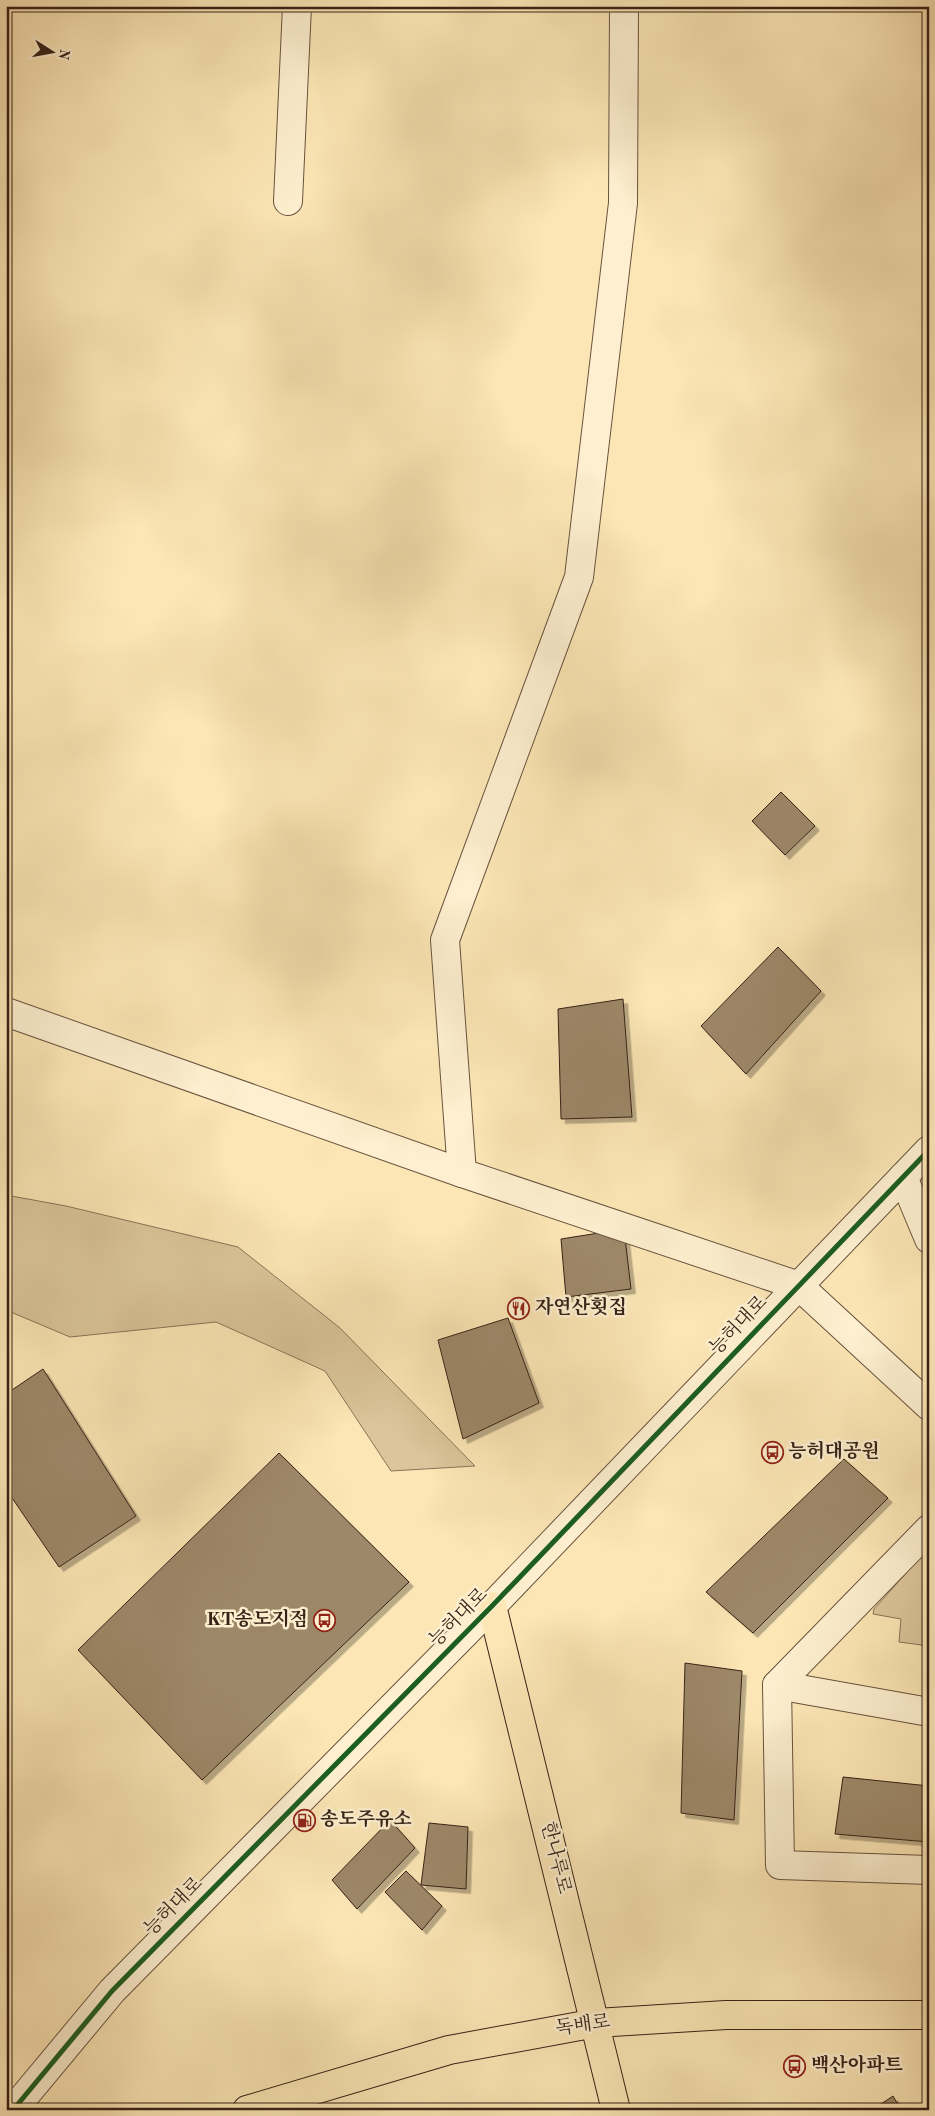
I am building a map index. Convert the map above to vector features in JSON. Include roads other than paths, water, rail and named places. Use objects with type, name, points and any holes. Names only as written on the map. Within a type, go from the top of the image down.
[{"type":"main road","name":"한나루로","points":[[492,1606],[596,2022],[616,2110]]},
{"type":"main road","name":"독배로","points":[[247,2110],[449,2050],[596,2022],[726,2015],[929,2016]]},
{"type":"street","points":[[288,201],[296,6]]},
{"type":"street","points":[[462,1173],[445,940],[578,577],[623,203],[624,6]]},
{"type":"street","points":[[6,1012],[462,1173],[799,1286],[929,1406]]},
{"type":"street","name":"능허대로","points":[[13,2110],[112,1991],[492,1606],[929,1150]]},
{"type":"street","points":[[903,1177],[929,1239]]},
{"type":"street","points":[[929,1529],[777,1685],[780,1865],[929,1870]]},
{"type":"street","points":[[777,1685],[929,1712]]},
{"type":"place","name":"자연산횟집","points":[[519,1308]]},
{"type":"place","name":"능허대공원","points":[[772,1452]]},
{"type":"place","name":"KT송도지점","points":[[324,1620]]},
{"type":"place","name":"송도주유소","points":[[304,1820]]},
{"type":"place","name":"백산아파트","points":[[795,2066]]}]
